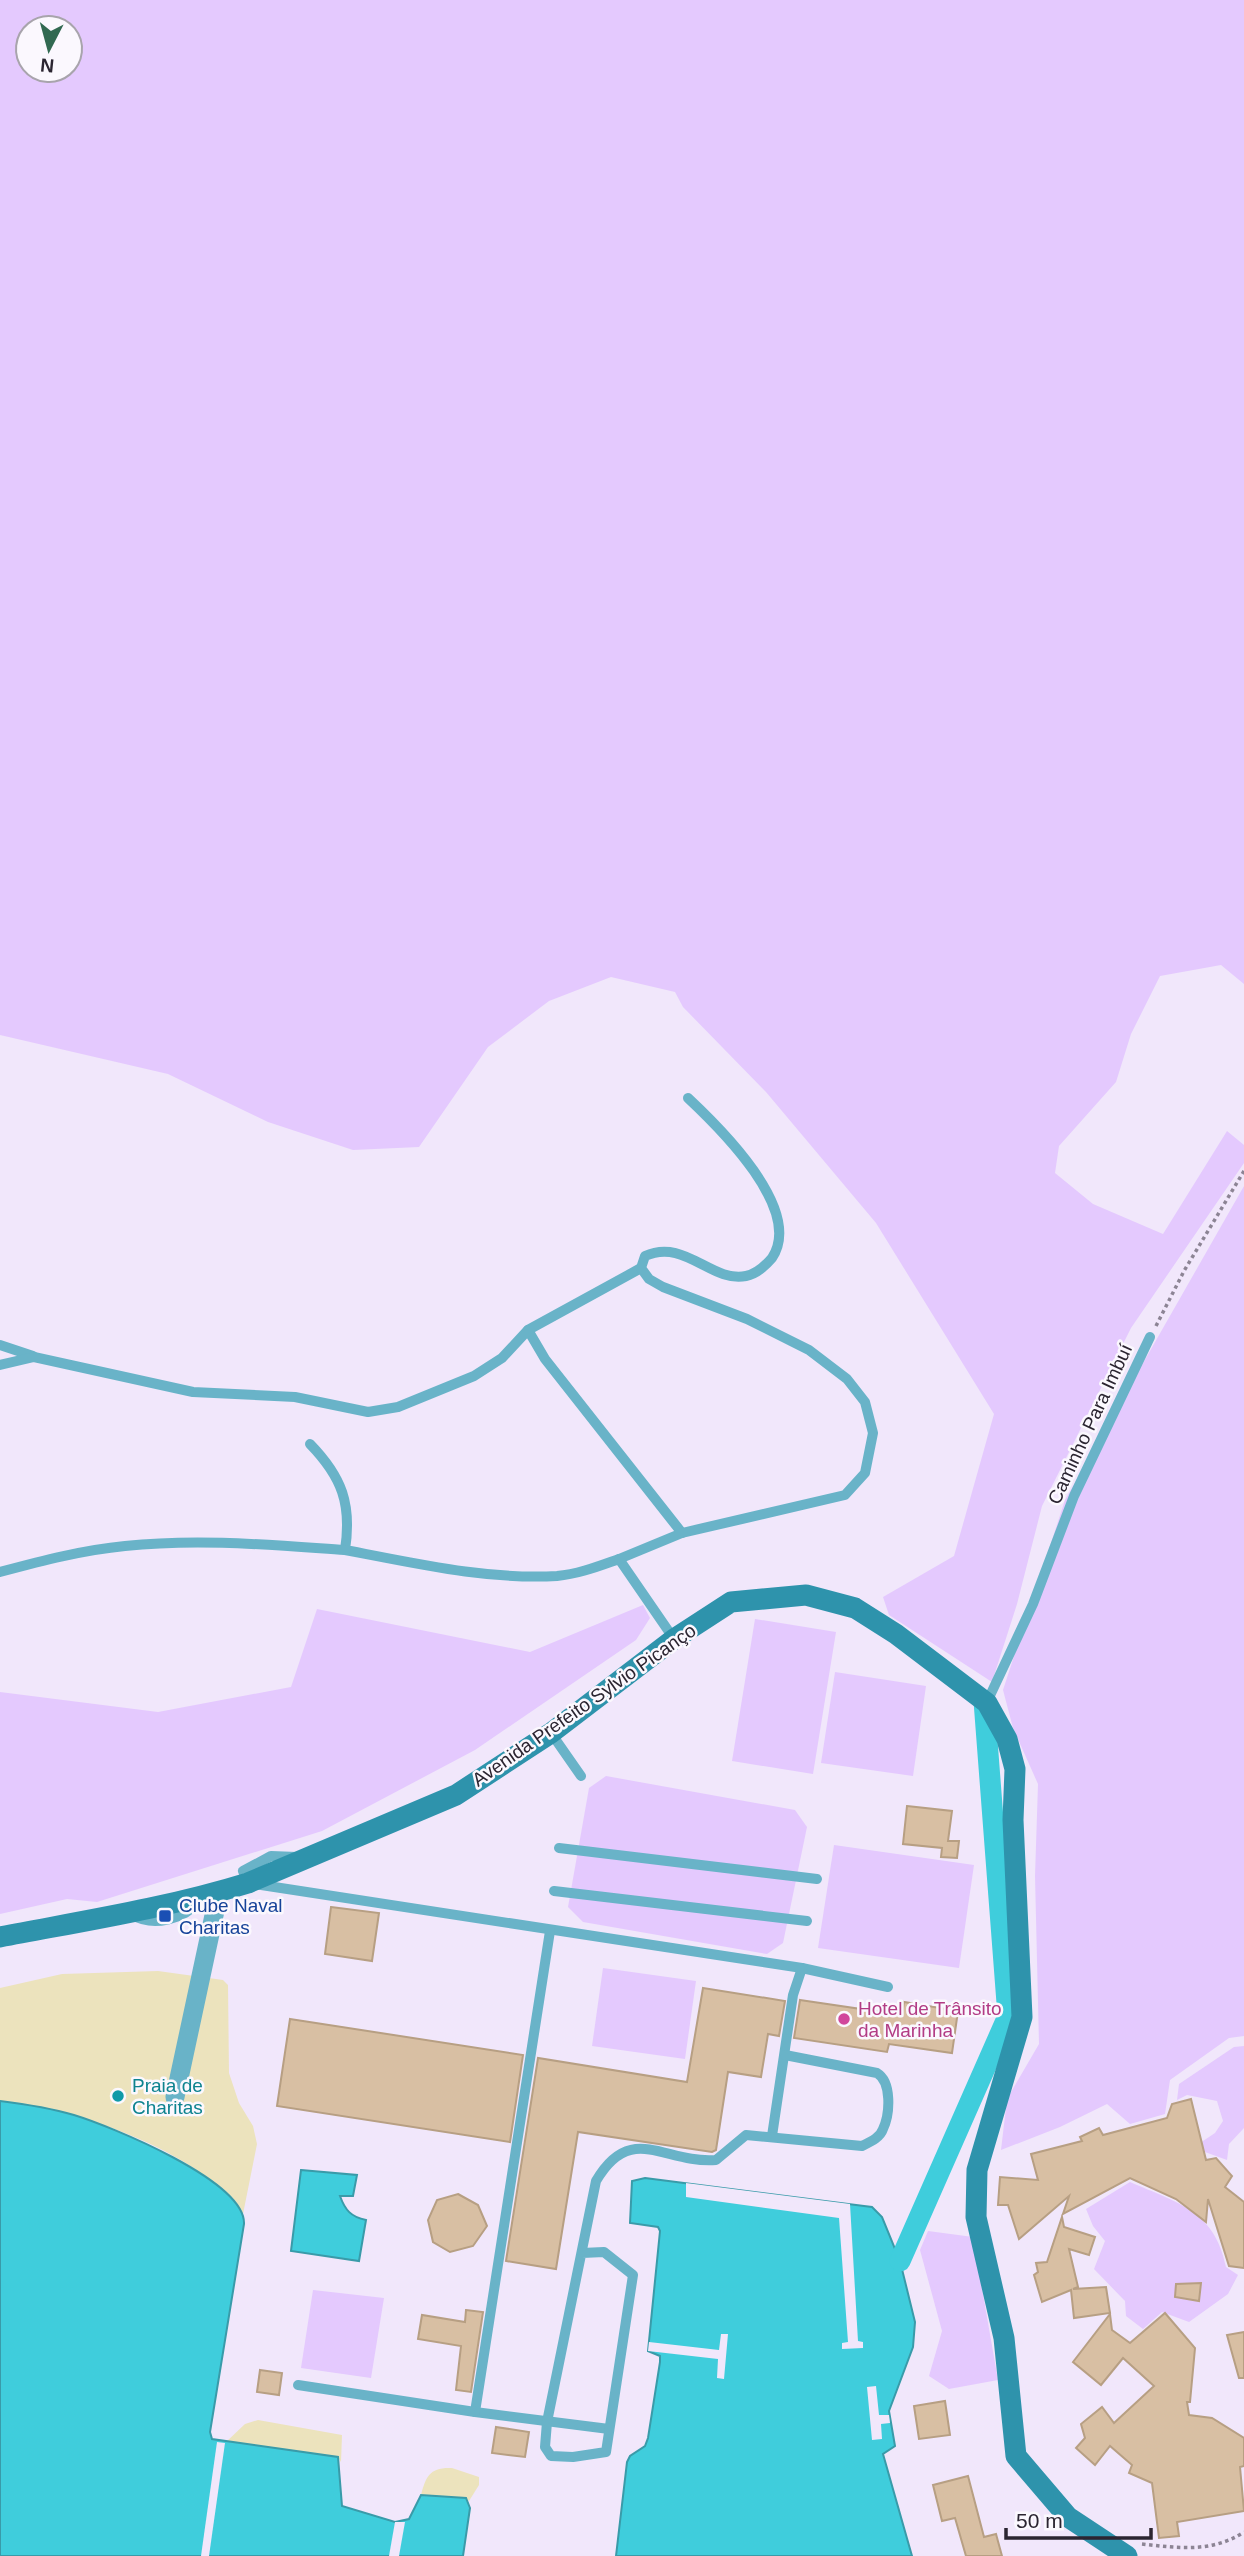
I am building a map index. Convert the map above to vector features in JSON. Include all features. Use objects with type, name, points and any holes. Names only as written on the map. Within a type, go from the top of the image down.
[{"type":"street","name":"Avenida Prefeito Sylvio Picanço","points":[[0,1937],[128,1913],[248,1883],[456,1796],[551,1733],[674,1639],[731,1602],[806,1595],[855,1608],[896,1634],[987,1703]]},
{"type":"street","points":[[987,1703],[1007,1739],[1015,1769],[1013,1820],[1022,2017],[977,2170],[976,2217],[1004,2338],[1016,2456],[1068,2517],[1127,2556]]},
{"type":"street","points":[[175,2097],[210,1894]]},
{"type":"lane","points":[[0,1345],[34,1357],[193,1392],[295,1397],[368,1412],[398,1407],[474,1376],[502,1358],[528,1331],[641,1268],[645,1256],[658,1250],[679,1253],[728,1274],[746,1276],[766,1266],[777,1250],[779,1227],[766,1191],[733,1140],[688,1098]]},
{"type":"lane","points":[[0,1572],[51,1558],[126,1546],[223,1542],[345,1550],[504,1576],[558,1576],[585,1571],[682,1533],[845,1495],[865,1473],[873,1433],[865,1402],[847,1380],[809,1350],[747,1320],[663,1287],[649,1279],[641,1268]]},
{"type":"lane","points":[[528,1331],[545,1359],[682,1533]]},
{"type":"lane","name":"Caminho Para Imbuí","points":[[987,1703],[1033,1604],[1074,1496],[1150,1337]]},
{"type":"lane","points":[[0,1366],[34,1357]]},
{"type":"lane","points":[[310,1444],[330,1464],[343,1491],[348,1527],[345,1550]]},
{"type":"lane","points":[[619,1559],[674,1639]]},
{"type":"lane","points":[[551,1733],[581,1776]]},
{"type":"lane","points":[[559,1848],[817,1879]]},
{"type":"lane","points":[[248,1883],[802,1968],[888,1987]]},
{"type":"lane","points":[[554,1891],[807,1921]]},
{"type":"lane","points":[[475,2412],[550,1931]]},
{"type":"lane","points":[[772,2136],[793,1995],[802,1968]]},
{"type":"lane","points":[[582,2253],[604,2252],[633,2275],[606,2452],[573,2457],[551,2456],[545,2447],[547,2422],[596,2181],[608,2161],[617,2153],[634,2148],[716,2160],[741,2136],[772,2136],[862,2146],[875,2140],[883,2129],[888,2088],[884,2077],[785,2055]]},
{"type":"lane","points":[[298,2385],[609,2429]]},
{"type":"path","name":"Caminho Para Imbuí","points":[[1150,1337],[1184,1271],[1244,1171]]},
{"type":"path","points":[[1108,2545],[1137,2543],[1203,2548],[1244,2532]]},
{"type":"shaded area","points":[[0,0],[1244,0],[1244,984],[1221,965],[1160,976],[1131,1034],[1116,1082],[1059,1146],[1055,1173],[1093,1204],[1163,1234],[1227,1131],[1244,1145],[1244,1163],[1131,1328],[1042,1506],[1017,1604],[992,1682],[889,1615],[883,1597],[954,1556],[994,1414],[876,1223],[766,1092],[683,1007],[675,992],[611,977],[549,1001],[488,1047],[419,1147],[353,1150],[268,1122],[168,1074],[0,1035]]},
{"type":"shaded area","points":[[1244,1186],[1244,2036],[1229,2038],[1170,2080],[1165,2114],[1130,2124],[1107,2104],[1060,2127],[1001,2150],[1007,2099],[1039,2044],[1035,1876],[1038,1784],[1013,1728],[1003,1690],[1065,1500]]},
{"type":"shaded area","points":[[643,1605],[650,1618],[636,1640],[475,1750],[322,1831],[97,1902],[67,1899],[0,1914],[0,1692],[158,1712],[291,1687],[317,1609],[530,1652]]},
{"type":"shaded area","points":[[755,1619],[836,1632],[813,1774],[732,1761]]},
{"type":"shaded area","points":[[835,1672],[926,1686],[913,1776],[821,1763]]},
{"type":"shaded area","points":[[606,1776],[795,1810],[807,1827],[783,1943],[767,1954],[583,1922],[568,1907],[589,1788]]},
{"type":"shaded area","points":[[834,1845],[974,1865],[959,1968],[818,1948]]},
{"type":"shaded area","points":[[603,1968],[696,1981],[685,2059],[592,2046]]},
{"type":"shaded area","points":[[1244,2046],[1244,2128],[1229,2144],[1227,2160],[1205,2152],[1197,2145],[1215,2133],[1223,2121],[1217,2101],[1187,2095],[1177,2100],[1179,2084],[1234,2047]]},
{"type":"shaded area","points":[[1130,2182],[1192,2211],[1213,2233],[1221,2248],[1226,2267],[1238,2275],[1228,2294],[1189,2322],[1162,2312],[1143,2329],[1126,2316],[1125,2301],[1094,2269],[1105,2241],[1093,2226],[1086,2209]]},
{"type":"shaded area","points":[[928,2231],[973,2237],[998,2380],[949,2389],[929,2376],[942,2331],[920,2250]]},
{"type":"shaded area","points":[[313,2290],[384,2298],[371,2378],[301,2368]]},
{"type":"sand","name":"Praia de Charitas","points":[[158,1971],[223,1980],[228,1985],[229,2073],[239,2103],[253,2126],[257,2144],[243,2214],[222,2191],[196,2170],[133,2136],[64,2113],[0,2101],[0,1988],[62,1974]]},
{"type":"sand","points":[[258,2420],[342,2435],[341,2462],[338,2457],[225,2443],[245,2424]]},
{"type":"sand","points":[[452,2468],[479,2477],[479,2485],[469,2501],[466,2498],[421,2495],[430,2474],[439,2469]]},
{"type":"water","points":[[0,2101],[92,2121],[173,2158],[223,2190],[239,2207],[244,2224],[210,2432],[212,2439],[338,2457],[342,2506],[395,2522],[409,2519],[421,2495],[466,2498],[470,2508],[463,2556],[0,2556]]},
{"type":"water","points":[[301,2170],[357,2175],[353,2196],[340,2196],[349,2212],[366,2220],[359,2261],[291,2251]]},
{"type":"water","points":[[645,2178],[872,2207],[882,2217],[900,2261],[915,2322],[913,2347],[889,2411],[895,2446],[883,2454],[912,2556],[616,2556],[627,2462],[630,2456],[645,2446],[648,2438],[660,2362],[660,2356],[648,2351],[660,2231],[658,2227],[630,2223],[632,2181]]},
{"type":"pier","points":[[686,2183],[850,2204],[858,2341],[863,2342],[863,2348],[842,2349],[842,2343],[848,2342],[839,2218],[686,2197]]},
{"type":"pier","points":[[721,2334],[728,2334],[724,2379],[717,2378],[718,2359],[648,2351],[649,2342],[719,2350]]},
{"type":"pier","points":[[876,2386],[879,2415],[889,2415],[890,2423],[881,2424],[882,2439],[872,2440],[867,2387]]},
{"type":"pier","points":[[217,2442],[225,2443],[209,2556],[201,2556]]},
{"type":"pier","points":[[395,2522],[405,2522],[399,2556],[389,2556]]},
{"type":"building","points":[[907,1806],[952,1811],[948,1841],[959,1841],[957,1858],[941,1857],[942,1848],[903,1844]]},
{"type":"building","points":[[331,1907],[379,1913],[372,1961],[325,1954]]},
{"type":"building","points":[[703,1988],[785,2001],[779,2036],[768,2034],[761,2077],[728,2072],[716,2150],[712,2152],[578,2132],[556,2269],[506,2261],[538,2058],[687,2082]]},
{"type":"building","points":[[800,2000],[902,2015],[904,2002],[958,2011],[952,2053],[889,2044],[887,2052],[794,2038]]},
{"type":"building","points":[[290,2019],[523,2055],[510,2142],[277,2106]]},
{"type":"building","points":[[1191,2099],[1206,2160],[1216,2158],[1232,2176],[1225,2187],[1244,2202],[1244,2268],[1229,2266],[1208,2199],[1206,2222],[1176,2199],[1130,2178],[1063,2214],[1069,2196],[1019,2239],[1008,2205],[998,2205],[1000,2177],[1038,2180],[1031,2154],[1082,2141],[1080,2137],[1099,2128],[1103,2135],[1167,2118],[1172,2104]]},
{"type":"building","points":[[458,2194],[478,2205],[487,2226],[473,2246],[450,2252],[433,2242],[428,2220],[437,2200]]},
{"type":"building","points":[[1062,2217],[1064,2227],[1095,2237],[1089,2255],[1069,2249],[1078,2287],[1073,2289],[1106,2287],[1110,2313],[1074,2318],[1071,2290],[1042,2302],[1034,2275],[1038,2272],[1036,2263],[1047,2262]]},
{"type":"building","points":[[1201,2283],[1199,2301],[1175,2297],[1176,2284]]},
{"type":"building","points":[[466,2310],[483,2312],[471,2392],[456,2390],[461,2346],[418,2339],[422,2315],[465,2322]]},
{"type":"building","points":[[1165,2313],[1195,2348],[1190,2402],[1187,2402],[1189,2415],[1212,2418],[1244,2438],[1244,2466],[1240,2467],[1244,2511],[1177,2522],[1179,2536],[1159,2538],[1152,2483],[1129,2473],[1132,2465],[1110,2446],[1095,2465],[1076,2448],[1085,2438],[1081,2424],[1102,2407],[1114,2423],[1154,2386],[1123,2358],[1101,2385],[1073,2362],[1110,2314],[1112,2330],[1130,2343]]},
{"type":"building","points":[[1244,2332],[1244,2378],[1239,2378],[1227,2335]]},
{"type":"building","points":[[260,2370],[282,2373],[279,2395],[257,2392]]},
{"type":"building","points":[[945,2401],[950,2435],[919,2439],[914,2406]]},
{"type":"building","points":[[496,2427],[529,2432],[525,2457],[492,2453]]},
{"type":"building","points":[[968,2476],[984,2537],[996,2534],[1002,2556],[966,2556],[955,2518],[942,2521],[933,2485]]},
{"type":"waterway","points":[[900,2261],[1008,2016],[984,1701]]},
{"type":"place","name":"Clube Naval Charitas","points":[[165,1916]]},
{"type":"place","name":"Hotel de Trânsito da Marinha","points":[[844,2019]]},
{"type":"place","name":"Praia de Charitas","points":[[118,2096]]}]
